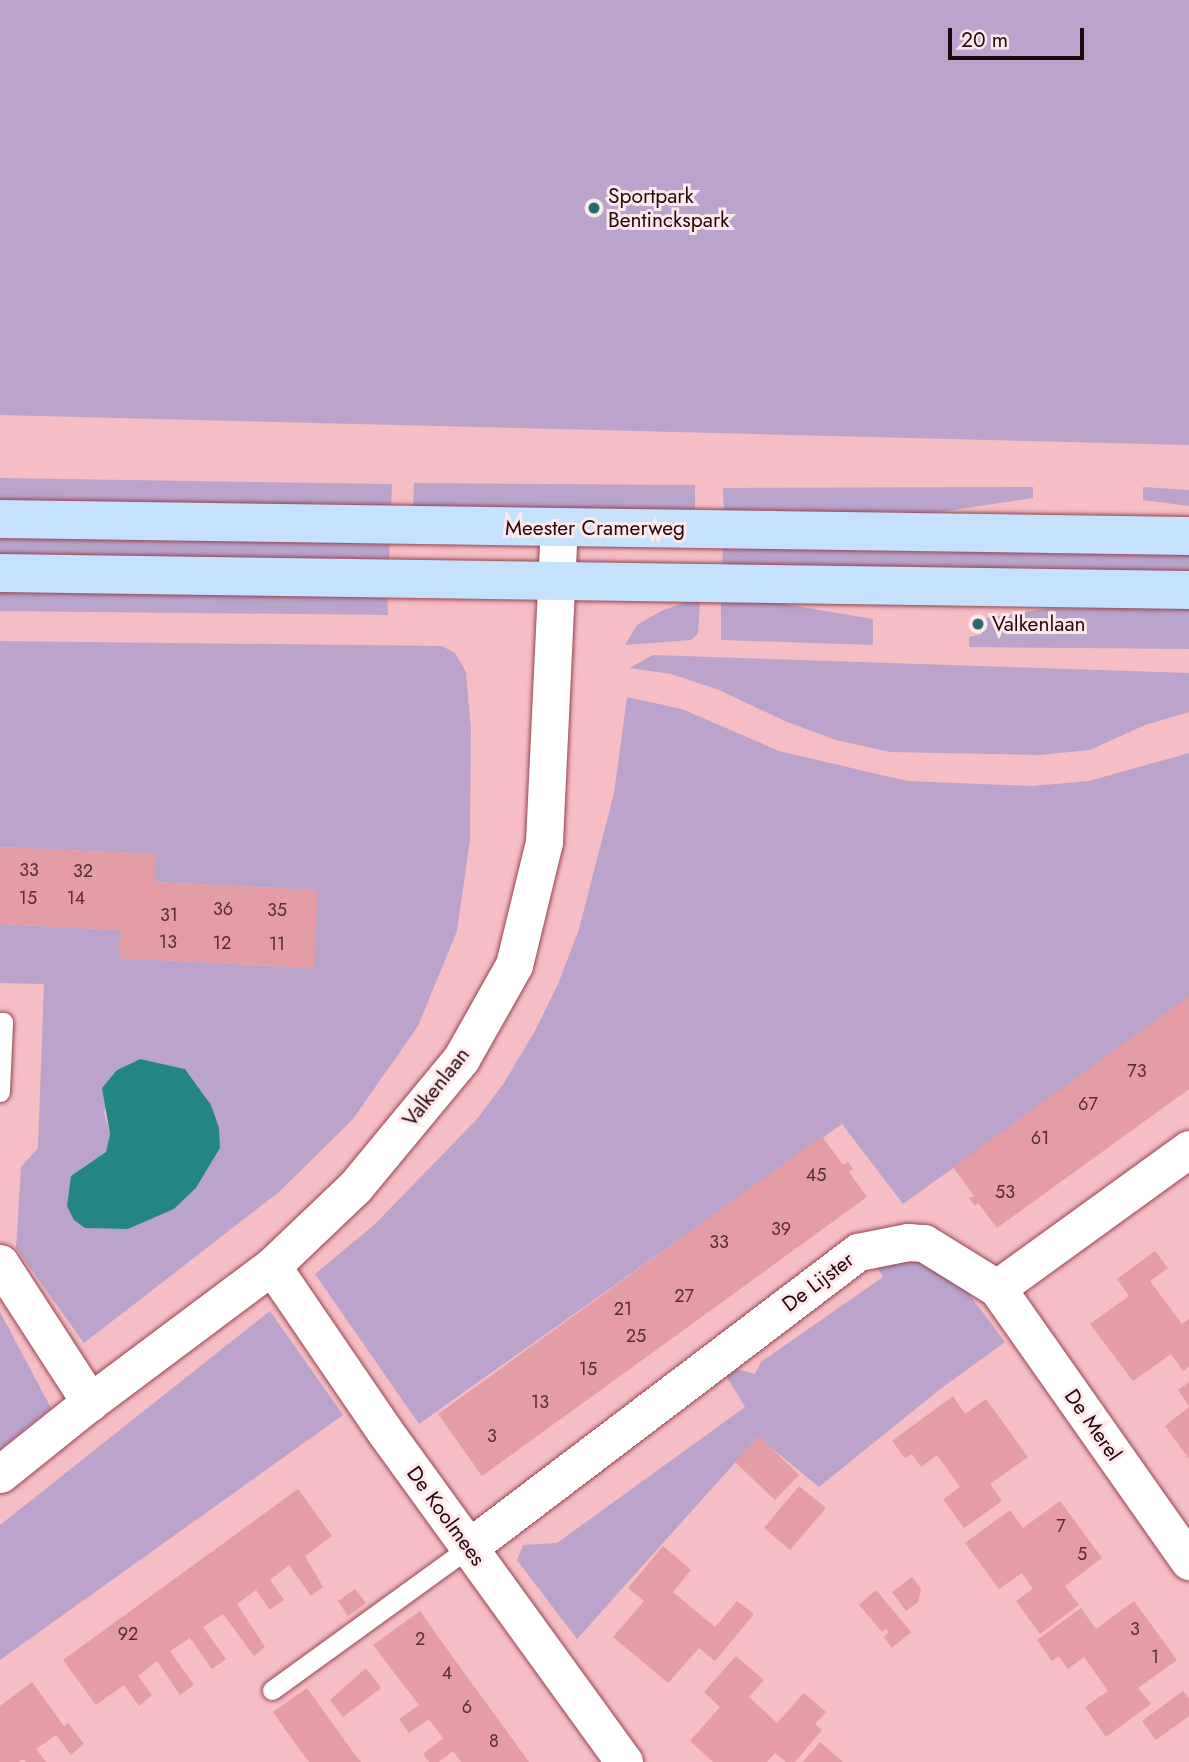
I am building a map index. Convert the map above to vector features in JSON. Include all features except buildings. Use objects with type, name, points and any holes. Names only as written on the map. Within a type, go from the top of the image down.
[{"type":"main road","name":"Meester Cramerweg","points":[[0,519],[1189,536]]},
{"type":"main road","points":[[0,573],[1189,590]]},
{"type":"street","name":"Valkenlaan","points":[[0,1474],[90,1402],[272,1266],[355,1188],[461,1059],[514,965],[544,842],[559,528]]},
{"type":"street","points":[[997,1288],[1189,1149]]},
{"type":"street","name":"De Lijster","points":[[468,1548],[858,1252],[908,1242],[924,1244],[997,1288]]},
{"type":"street","points":[[0,1263],[90,1402]]},
{"type":"street","name":"De Koolmees","points":[[272,1266],[468,1548],[624,1762]]},
{"type":"street","name":"De Merel","points":[[997,1288],[1189,1561]]},
{"type":"lane","points":[[0,1022],[3,1023],[0,1092]]},
{"type":"lane","points":[[272,1690],[468,1548]]},
{"type":"shaded area","name":"Sportpark Bentinckspark","points":[[0,0],[1189,0],[1189,445],[0,415]]},
{"type":"shaded area","points":[[0,478],[392,484],[391,506],[0,501]]},
{"type":"shaded area","points":[[414,483],[695,485],[695,509],[413,509]]},
{"type":"shaded area","points":[[1033,487],[1033,498],[919,515],[724,512],[723,488]]},
{"type":"shaded area","points":[[1143,487],[1189,490],[1189,506],[1143,500]]},
{"type":"shaded area","points":[[0,530],[390,537],[389,562],[0,557]]},
{"type":"shaded area","points":[[723,543],[1189,550],[1189,572],[722,568]]},
{"type":"shaded area","points":[[0,588],[387,591],[388,615],[0,611]]},
{"type":"shaded area","points":[[721,599],[778,603],[873,619],[873,645],[721,640]]},
{"type":"shaded area","points":[[691,600],[700,601],[698,634],[691,640],[625,645],[637,625],[661,611]]},
{"type":"shaded area","points":[[1069,605],[1189,606],[1189,649],[969,647],[969,637],[982,634],[982,619]]},
{"type":"shaded area","points":[[0,641],[442,646],[455,653],[466,672],[471,730],[470,840],[457,931],[418,1026],[353,1119],[279,1192],[84,1343],[16,1248],[21,1167],[38,1148],[44,984],[0,983],[0,924],[121,930],[120,958],[313,968],[317,890],[154,882],[155,854],[0,847]],"holes":[[[139,1059],[185,1069],[211,1105],[220,1148],[196,1188],[174,1209],[128,1229],[92,1163],[106,1152],[110,1134],[104,1113],[117,1070]]]},
{"type":"shaded area","points":[[653,655],[1189,673],[1189,712],[1145,725],[1090,750],[1039,755],[890,752],[836,740],[787,722],[719,690],[671,674],[629,668]]},
{"type":"shaded area","points":[[627,697],[682,709],[779,751],[907,781],[1032,786],[1089,781],[1189,753],[1189,999],[903,1204],[842,1124],[419,1424],[315,1274],[374,1225],[477,1119],[504,1083],[536,1029],[558,984],[579,929],[614,793]]},
{"type":"shaded area","points":[[908,1255],[950,1269],[1005,1342],[939,1390],[819,1487],[758,1437],[577,1639],[517,1560],[523,1545],[557,1543],[745,1407],[725,1374],[733,1368],[755,1374],[761,1362],[883,1277],[875,1265]]},
{"type":"shaded area","points":[[270,1311],[343,1415],[0,1660],[0,1525]]},
{"type":"shaded area","points":[[0,1312],[51,1408],[0,1449]]},
{"type":"water","points":[[140,1059],[185,1069],[211,1105],[219,1128],[220,1148],[196,1188],[174,1209],[128,1229],[85,1228],[74,1220],[67,1206],[71,1176],[106,1152],[110,1134],[102,1088],[117,1070]]},
{"type":"place","name":"Sportpark Bentinckspark","points":[[594,208]]},
{"type":"place","name":"Valkenlaan","points":[[978,624]]}]
